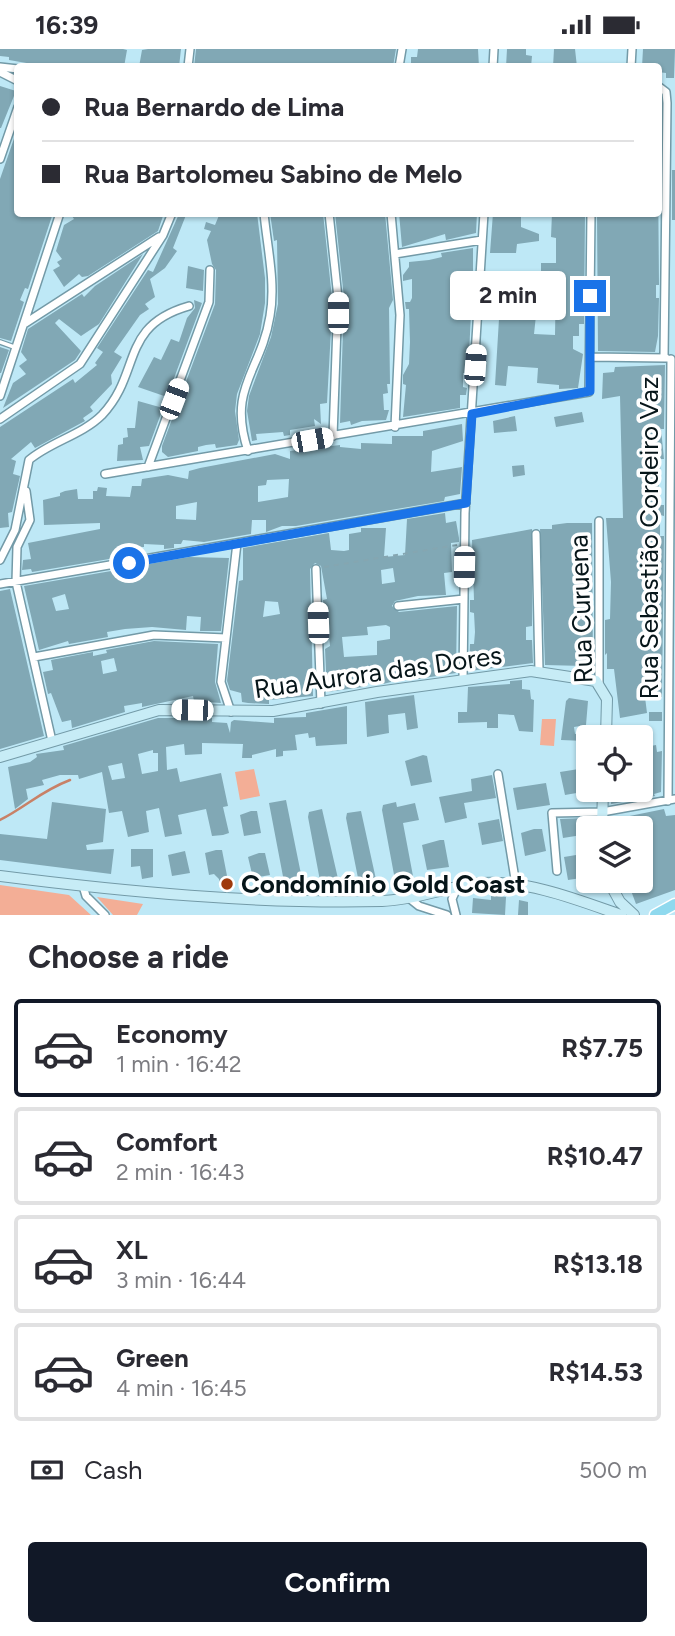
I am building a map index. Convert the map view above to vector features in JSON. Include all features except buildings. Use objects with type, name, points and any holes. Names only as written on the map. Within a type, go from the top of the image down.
[{"type":"main road","name":"Rua Aurora das Dores","points":[[0,757],[159,710],[253,713],[321,705],[377,692],[539,671],[589,678],[599,684]]},
{"type":"main road","name":"Rua Curuena","points":[[599,684],[607,699],[606,725]]},
{"type":"main road","points":[[602,802],[602,816]]},
{"type":"main road","points":[[0,876],[206,896],[382,901],[484,883],[516,885],[595,905],[621,915]]},
{"type":"main road","points":[[595,905],[606,900],[608,893]]},
{"type":"main road","points":[[616,893],[634,915]]},
{"type":"main road","points":[[654,915],[675,904]]},
{"type":"street","name":"Rua Sebastião Cordeiro Vaz","points":[[662,89],[666,92],[667,103],[666,296],[670,359],[672,800]]},
{"type":"street","points":[[0,159],[14,119]]},
{"type":"street","points":[[0,396],[59,217]]},
{"type":"street","points":[[0,419],[80,364],[163,235],[170,217]]},
{"type":"street","points":[[248,451],[241,422],[241,402],[246,381],[265,338],[271,303],[264,217]]},
{"type":"street","points":[[329,217],[338,298],[333,436]]},
{"type":"street","points":[[391,217],[400,316],[395,427]]},
{"type":"street","points":[[463,680],[466,503],[484,217]]},
{"type":"street","points":[[105,474],[587,393],[590,391],[591,217]]},
{"type":"street","points":[[24,324],[163,235]]},
{"type":"street","points":[[395,254],[482,240]]},
{"type":"street","points":[[148,467],[209,302],[210,270]]},
{"type":"street","points":[[0,560],[12,541],[29,460],[95,421],[109,407],[135,346],[147,328],[169,311],[188,306]]},
{"type":"street","points":[[590,356],[670,359]]},
{"type":"street","points":[[25,487],[30,520],[17,547],[16,582],[52,741]]},
{"type":"street","points":[[0,584],[466,503]]},
{"type":"street","name":"Rua Curuena","points":[[599,521],[599,684]]},
{"type":"street","points":[[537,534],[539,671]]},
{"type":"street","points":[[231,712],[221,683],[237,543]]},
{"type":"street","points":[[316,569],[321,705]]},
{"type":"street","points":[[398,606],[464,599]]},
{"type":"street","points":[[34,657],[154,635],[226,638]]},
{"type":"street","points":[[498,774],[516,885]]},
{"type":"street","points":[[557,871],[552,813],[602,812],[672,800]]},
{"type":"street","points":[[83,886],[86,896],[106,915]]},
{"type":"street","points":[[456,915],[452,899],[458,887]]},
{"type":"street","points":[[409,898],[419,906],[447,915]]},
{"type":"lane","points":[[666,296],[675,296]]},
{"type":"lane","points":[[0,342],[16,348]]},
{"type":"path","points":[[316,569],[465,544]]},
{"type":"shaded area","points":[[542,719],[556,719],[554,746],[540,745]]},
{"type":"shaded area","points":[[254,769],[260,796],[240,800],[235,772]]},
{"type":"shaded area","points":[[0,885],[69,895],[91,915],[0,915]]},
{"type":"shaded area","points":[[97,897],[143,904],[137,915],[113,915]]},
{"type":"waterway","points":[[0,820],[70,780]]},
{"type":"place","name":"Condomínio Gold Coast","points":[[227,884]]},
{"type":"route","points":[[129,563],[466,503],[472,414],[590,391],[590,296]]}]
